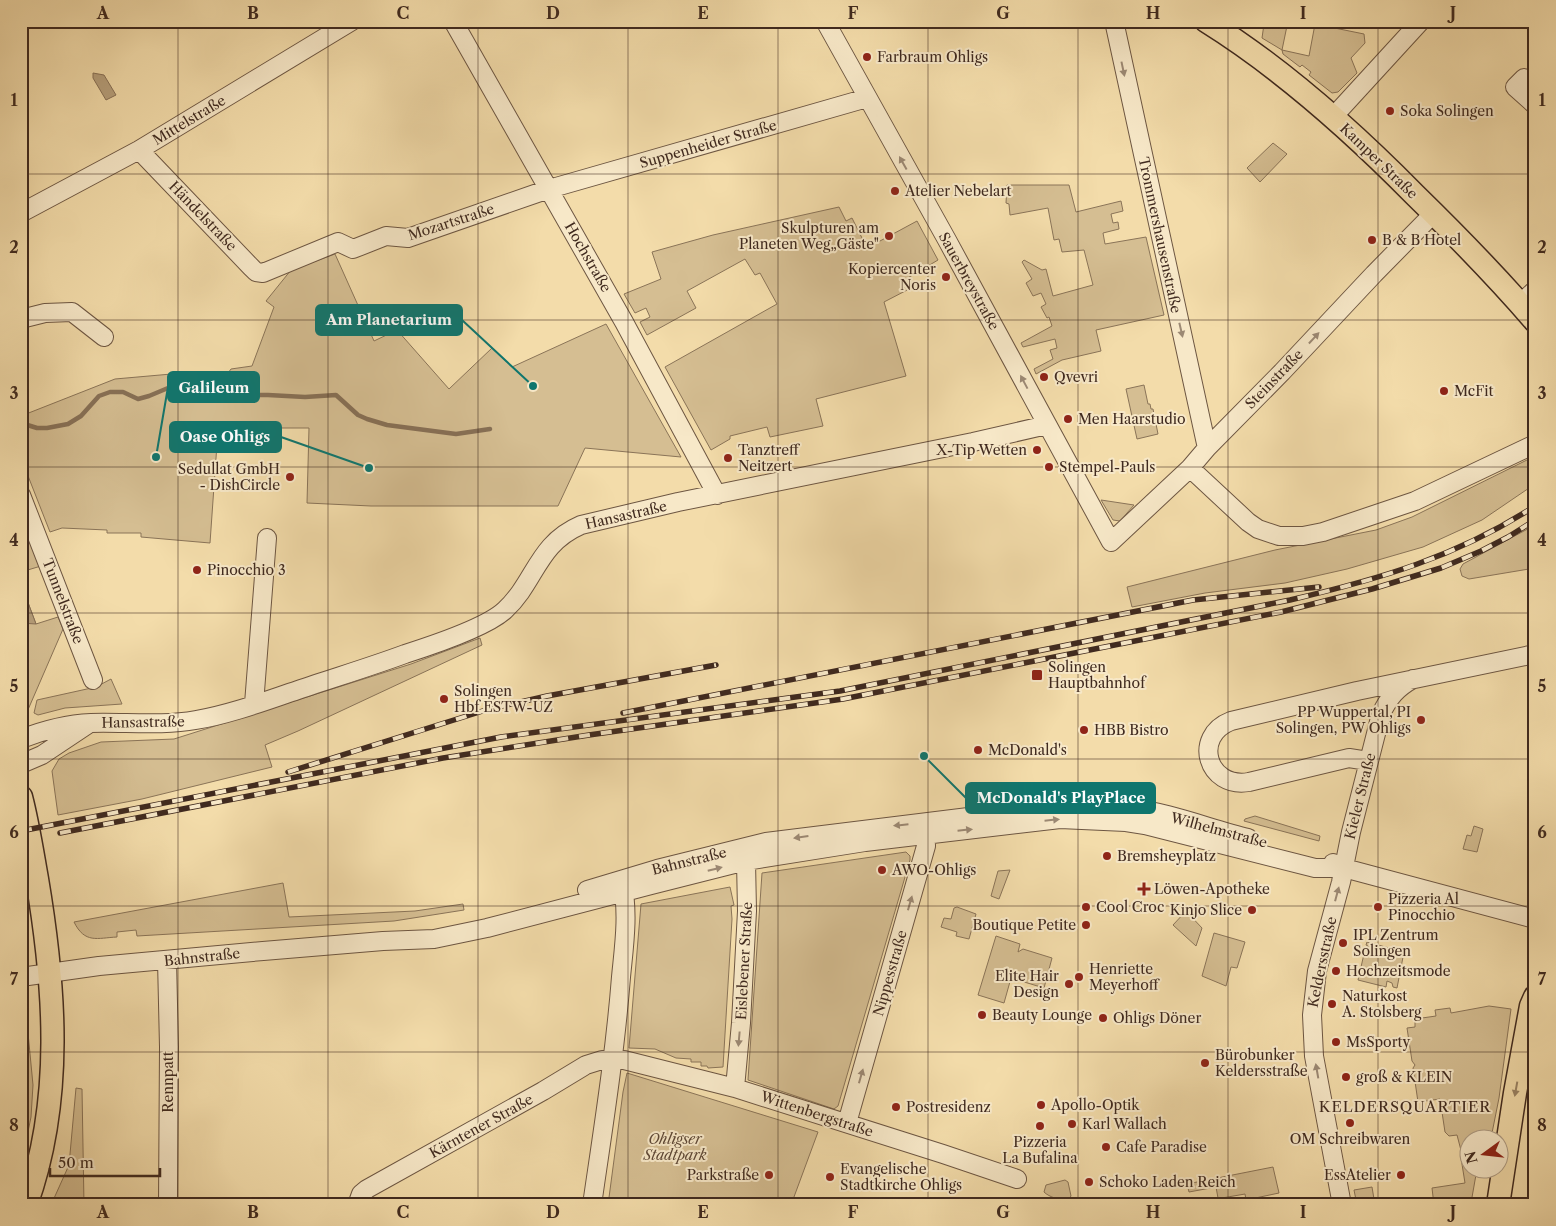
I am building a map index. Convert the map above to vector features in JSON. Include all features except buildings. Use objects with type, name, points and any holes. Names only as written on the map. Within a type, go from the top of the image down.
[{"type":"main road","name":"Kamper Straße","points":[[1206,21],[1283,74],[1334,117],[1434,213],[1527,297],[1535,321]]},
{"type":"main road","points":[[21,796],[46,929],[50,973],[52,1039],[50,1091],[41,1152],[26,1205]]},
{"type":"main road","points":[[1498,1205],[1515,1093],[1531,1006],[1535,997]]},
{"type":"street","name":"Mittelstraße","points":[[21,213],[140,150],[352,21]]},
{"type":"street","name":"Hochstraße","points":[[453,21],[663,392],[717,495]]},
{"type":"street","name":"Sauerbreystraße","points":[[825,21],[1111,542]]},
{"type":"street","name":"Trommershausenstraße","points":[[1114,21],[1207,448]]},
{"type":"street","points":[[1334,117],[1421,21]]},
{"type":"street","points":[[1524,78],[1515,87],[1535,105]]},
{"type":"street","name":"Suppenheider Straße","points":[[549,189],[867,98]]},
{"type":"street","name":"Händelstraße","points":[[140,150],[256,272],[270,271]]},
{"type":"street","name":"Mozartstraße","points":[[270,271],[338,242],[353,249],[386,236],[408,238],[549,189]]},
{"type":"street","name":"Steinstraße","points":[[1111,542],[1190,468],[1207,448],[1434,213]]},
{"type":"street","points":[[21,319],[35,315],[72,312],[104,337]]},
{"type":"street","name":"Hansastraße","points":[[21,739],[61,726],[89,723],[180,722],[196,720],[254,704],[405,654],[490,620],[504,611],[514,600],[555,541],[569,530],[598,520],[1047,425]]},
{"type":"street","points":[[1190,468],[1248,522],[1268,533],[1291,537],[1323,532],[1415,501],[1535,444]]},
{"type":"street","name":"Tunnelstraße","points":[[21,495],[92,680]]},
{"type":"street","points":[[254,704],[267,538]]},
{"type":"street","name":"Kieler Straße","points":[[1368,761],[1349,758],[1238,783],[1226,780],[1215,771],[1211,765],[1208,753],[1211,738],[1218,728],[1225,723],[1358,691],[1535,654]]},
{"type":"street","name":"Kieler Straße","points":[[1344,868],[1368,761],[1381,714],[1387,700],[1400,687],[1414,679]]},
{"type":"street","name":"Hansastraße","points":[[21,764],[42,754],[89,723]]},
{"type":"street","name":"Wilhelmstraße","points":[[1003,820],[1057,806],[1094,805],[1149,811],[1318,857],[1344,868],[1535,919]]},
{"type":"street","name":"Wilhelmstraße","points":[[1003,820],[1060,819],[1126,822],[1188,835],[1315,868],[1344,868]]},
{"type":"street","name":"Bahnstraße","points":[[21,977],[167,960],[383,941],[512,913],[623,885],[766,842],[1003,820]]},
{"type":"street","name":"Bahnstraße","points":[[623,885],[926,828]]},
{"type":"street","name":"Nippesstraße","points":[[847,1123],[926,846],[926,828]]},
{"type":"street","points":[[746,862],[766,842]]},
{"type":"street","name":"Eislebener Straße","points":[[735,1088],[741,1023],[746,920],[746,862]]},
{"type":"street","name":"Keldersstraße","points":[[1342,1205],[1314,1056],[1312,1015],[1317,971],[1344,868]]},
{"type":"street","points":[[592,1205],[613,1059],[626,918],[623,885]]},
{"type":"street","name":"Rennpatt","points":[[167,960],[169,1060],[168,1205]]},
{"type":"street","name":"Wittenbergstraße","points":[[613,1059],[624,1060],[735,1088],[1017,1179]]},
{"type":"street","name":"Kärntener Straße","points":[[357,1205],[361,1194],[367,1189],[543,1091],[586,1064],[613,1059]]},
{"type":"green space","points":[[1271,21],[1288,21],[1282,50],[1262,38],[1264,24]]},
{"type":"green space","points":[[1315,24],[1364,34],[1365,43],[1351,58],[1357,73],[1338,92],[1332,93],[1309,75],[1311,72],[1302,65],[1300,67],[1283,54],[1282,50],[1309,56]]},
{"type":"green space","points":[[1273,143],[1287,154],[1260,182],[1247,168]]},
{"type":"green space","points":[[1007,185],[1069,185],[1076,212],[1121,201],[1123,211],[1111,214],[1113,223],[1118,222],[1119,229],[1103,233],[1105,244],[1146,237],[1164,315],[1096,330],[1101,351],[1062,360],[1036,374],[1034,369],[1053,359],[1050,350],[1057,348],[1055,339],[1023,347],[1021,343],[1052,326],[1049,317],[1047,318],[1041,307],[1046,304],[1041,293],[1033,296],[1026,283],[1032,279],[1022,262],[1024,260],[1042,270],[1046,269],[1053,296],[1093,285],[1084,250],[1062,252],[1059,239],[1054,240],[1048,208],[1010,215],[1009,204],[1006,203]]},
{"type":"green space","points":[[839,207],[846,221],[852,218],[867,248],[917,221],[938,260],[906,279],[911,288],[884,302],[906,376],[816,399],[823,426],[770,437],[767,427],[730,436],[730,439],[711,450],[665,367],[777,304],[760,273],[755,275],[745,259],[687,291],[696,308],[647,335],[640,322],[650,317],[646,308],[635,313],[624,294],[661,279],[652,252],[713,235]]},
{"type":"green space","points":[[335,254],[374,341],[397,330],[449,389],[492,348],[512,367],[606,324],[681,457],[585,448],[558,506],[371,506],[307,503],[309,428],[274,428],[250,423],[246,447],[217,444],[210,543],[141,537],[141,533],[107,533],[107,530],[62,528],[50,532],[21,458],[21,416],[115,379],[194,372],[228,373],[231,369],[252,366],[274,307],[266,301],[291,270]]},
{"type":"green space","points":[[1144,385],[1148,404],[1153,409],[1158,434],[1137,439],[1126,389]]},
{"type":"green space","points":[[1535,456],[1535,484],[1482,520],[1423,547],[1347,569],[1285,583],[1205,593],[1132,607],[1127,587],[1275,550],[1376,530],[1412,517]]},
{"type":"green space","points":[[1101,500],[1134,505],[1120,521],[1113,520]]},
{"type":"green space","points":[[21,510],[41,566],[21,572]]},
{"type":"green space","points":[[1535,525],[1535,568],[1469,579],[1462,576],[1460,569],[1463,564]]},
{"type":"green space","points":[[21,584],[36,624],[58,617],[63,629],[27,712],[21,718]]},
{"type":"green space","points":[[480,638],[482,645],[265,745],[272,767],[142,799],[58,815],[52,771],[59,759],[69,753],[101,742],[174,739],[411,664]]},
{"type":"green space","points":[[111,679],[122,704],[65,708],[38,715],[34,713],[37,700],[96,687]]},
{"type":"green space","points":[[1255,816],[1320,836],[1319,841],[1244,821]]},
{"type":"green space","points":[[1474,826],[1483,829],[1477,852],[1463,849],[1467,835],[1471,836]]},
{"type":"green space","points":[[906,852],[910,856],[910,860],[838,1106],[834,1109],[748,1080],[762,873]]},
{"type":"green space","points":[[1010,870],[999,899],[991,896],[998,871]]},
{"type":"green space","points":[[283,883],[289,917],[415,911],[463,904],[464,910],[394,921],[137,936],[136,930],[117,932],[117,937],[98,938],[87,937],[78,929],[74,922]]},
{"type":"green space","points":[[730,887],[734,905],[731,906],[732,919],[723,1067],[708,1068],[707,1066],[701,1066],[701,1062],[691,1062],[691,1059],[676,1058],[655,1049],[629,1048],[641,904]]},
{"type":"green space","points":[[957,907],[976,914],[969,939],[956,936],[957,932],[941,927],[944,918],[951,919],[954,908]]},
{"type":"green space","points":[[1186,911],[1202,928],[1196,946],[1173,925]]},
{"type":"green space","points":[[1214,933],[1245,942],[1237,968],[1231,967],[1226,986],[1202,976]]},
{"type":"green space","points":[[996,936],[1020,944],[1018,952],[1023,949],[1052,958],[1044,988],[1011,978],[1004,1003],[978,995]]},
{"type":"green space","points":[[1367,942],[1404,952],[1397,988],[1387,981],[1386,987],[1358,980],[1364,954],[1366,954],[1368,946],[1366,945]]},
{"type":"green space","points":[[1489,1006],[1511,1009],[1493,1128],[1458,1128],[1458,1139],[1457,1135],[1449,1136],[1445,1132],[1440,1099],[1418,1102],[1413,1068],[1415,1065],[1412,1061],[1407,1028],[1415,1027],[1415,1019],[1436,1016],[1435,1010],[1450,1008],[1451,1013]]},
{"type":"green space","points":[[21,1015],[28,1033],[33,1085],[31,1117],[21,1166]]},
{"type":"green space","name":"Ohligser Stadtpark","points":[[627,1073],[818,1132],[791,1205],[608,1205]]},
{"type":"green space","points":[[76,1088],[82,1089],[84,1205],[51,1205],[69,1165]]},
{"type":"green space","points":[[1273,1167],[1279,1193],[1246,1200],[1245,1194],[1222,1198],[1222,1204],[1186,1205],[1218,1198],[1216,1187],[1189,1192],[1187,1184]]},
{"type":"green space","points":[[1464,1178],[1475,1178],[1471,1203],[1466,1203],[1466,1205],[1434,1205],[1432,1188],[1465,1183]]},
{"type":"green space","points":[[1065,1180],[1068,1182],[1071,1196],[1068,1200],[1049,1196],[1044,1192],[1046,1185]]},
{"type":"green space","points":[[1372,1187],[1375,1205],[1357,1205],[1354,1190]]},
{"type":"shaded area","points":[[93,73],[104,75],[116,95],[106,100],[93,78]]},
{"type":"shaded area","points":[[21,584],[36,624],[21,623]]},
{"type":"waterway","points":[[21,423],[37,428],[68,424],[81,416],[99,396],[110,392],[123,392],[138,399],[168,388],[217,383],[245,395],[305,397],[336,395],[358,415],[387,425],[456,434],[490,429]]},
{"type":"railway","points":[[21,831],[501,737],[840,691],[1290,600],[1355,584],[1446,553],[1505,524],[1535,506]]},
{"type":"railway","points":[[60,833],[443,758],[843,699],[1281,612],[1372,589],[1441,568],[1481,551],[1535,520]]},
{"type":"railway","points":[[623,713],[1193,600],[1319,587]]},
{"type":"railway","points":[[288,772],[489,709],[547,696],[716,665]]},
{"type":"place","name":"Farbraum Ohligs","points":[[867,57]]},
{"type":"place","name":"Soka Solingen","points":[[1390,111]]},
{"type":"place","name":"Atelier Nebelart","points":[[895,191]]},
{"type":"place","name":"Skulpturen am Planeten Weg„Gäste\"","points":[[889,236]]},
{"type":"place","name":"B & B Hotel","points":[[1372,240]]},
{"type":"place","name":"Kopiercenter Noris","points":[[946,277]]},
{"type":"place","name":"Qvevri","points":[[1044,377]]},
{"type":"place","name":"Am Planetarium","points":[[533,386]]},
{"type":"place","name":"McFit","points":[[1444,391]]},
{"type":"place","name":"Men Haarstudio","points":[[1068,419]]},
{"type":"place","name":"X-Tip Wetten","points":[[1037,450]]},
{"type":"place","name":"Galileum","points":[[156,457]]},
{"type":"place","name":"Tanztreff Neitzert","points":[[728,458]]},
{"type":"place","name":"Stempel-Pauls","points":[[1049,467]]},
{"type":"place","name":"Oase Ohligs","points":[[369,468]]},
{"type":"place","name":"Sedullat GmbH - DishCircle","points":[[290,477]]},
{"type":"place","name":"Pinocchio 3","points":[[197,570]]},
{"type":"place","name":"Solingen Hauptbahnhof","points":[[1037,675]]},
{"type":"place","name":"Solingen Hbf ESTW-UZ","points":[[444,699]]},
{"type":"place","name":"PP Wuppertal, PI Solingen, PW Ohligs","points":[[1421,720]]},
{"type":"place","name":"HBB Bistro","points":[[1084,730]]},
{"type":"place","name":"McDonald's","points":[[978,750]]},
{"type":"place","name":"McDonald's PlayPlace","points":[[924,756]]},
{"type":"place","name":"Bremsheyplatz","points":[[1107,856]]},
{"type":"place","name":"AWO-Ohligs","points":[[882,870]]},
{"type":"place","name":"Löwen-Apotheke","points":[[1144,889]]},
{"type":"place","name":"Cool Croc","points":[[1086,907]]},
{"type":"place","name":"Pizzeria Al Pinocchio","points":[[1378,907]]},
{"type":"place","name":"Kinjo Slice","points":[[1252,910]]},
{"type":"place","name":"Boutique Petite","points":[[1086,925]]},
{"type":"place","name":"IPL Zentrum Solingen","points":[[1343,943]]},
{"type":"place","name":"Hochzeitsmode","points":[[1336,971]]},
{"type":"place","name":"Henriette Meyerhoff","points":[[1079,977]]},
{"type":"place","name":"Elite Hair Design","points":[[1069,984]]},
{"type":"place","name":"Naturkost A. Stolsberg","points":[[1332,1004]]},
{"type":"place","name":"Beauty Lounge","points":[[982,1015]]},
{"type":"place","name":"Ohligs Döner","points":[[1103,1018]]},
{"type":"place","name":"MsSporty","points":[[1336,1042]]},
{"type":"place","name":"Bürobunker Keldersstraße","points":[[1205,1063]]},
{"type":"place","name":"groß & KLEIN","points":[[1346,1077]]},
{"type":"place","name":"Apollo-Optik","points":[[1041,1105]]},
{"type":"place","name":"Postresidenz","points":[[896,1107]]},
{"type":"place","name":"OM Schreibwaren","points":[[1350,1123]]},
{"type":"place","name":"Karl Wallach","points":[[1072,1124]]},
{"type":"place","name":"Pizzeria La Bufalina","points":[[1040,1126]]},
{"type":"place","name":"Cafe Paradise","points":[[1106,1147]]},
{"type":"place","name":"Parkstraße","points":[[769,1175]]},
{"type":"place","name":"EssAtelier","points":[[1401,1175]]},
{"type":"place","name":"Evangelische Stadtkirche Ohligs","points":[[830,1177]]},
{"type":"place","name":"Schoko Laden Reich","points":[[1089,1182]]},
{"type":"district","name":"KELDERSQUARTIER","points":[[1405,1106]]}]
